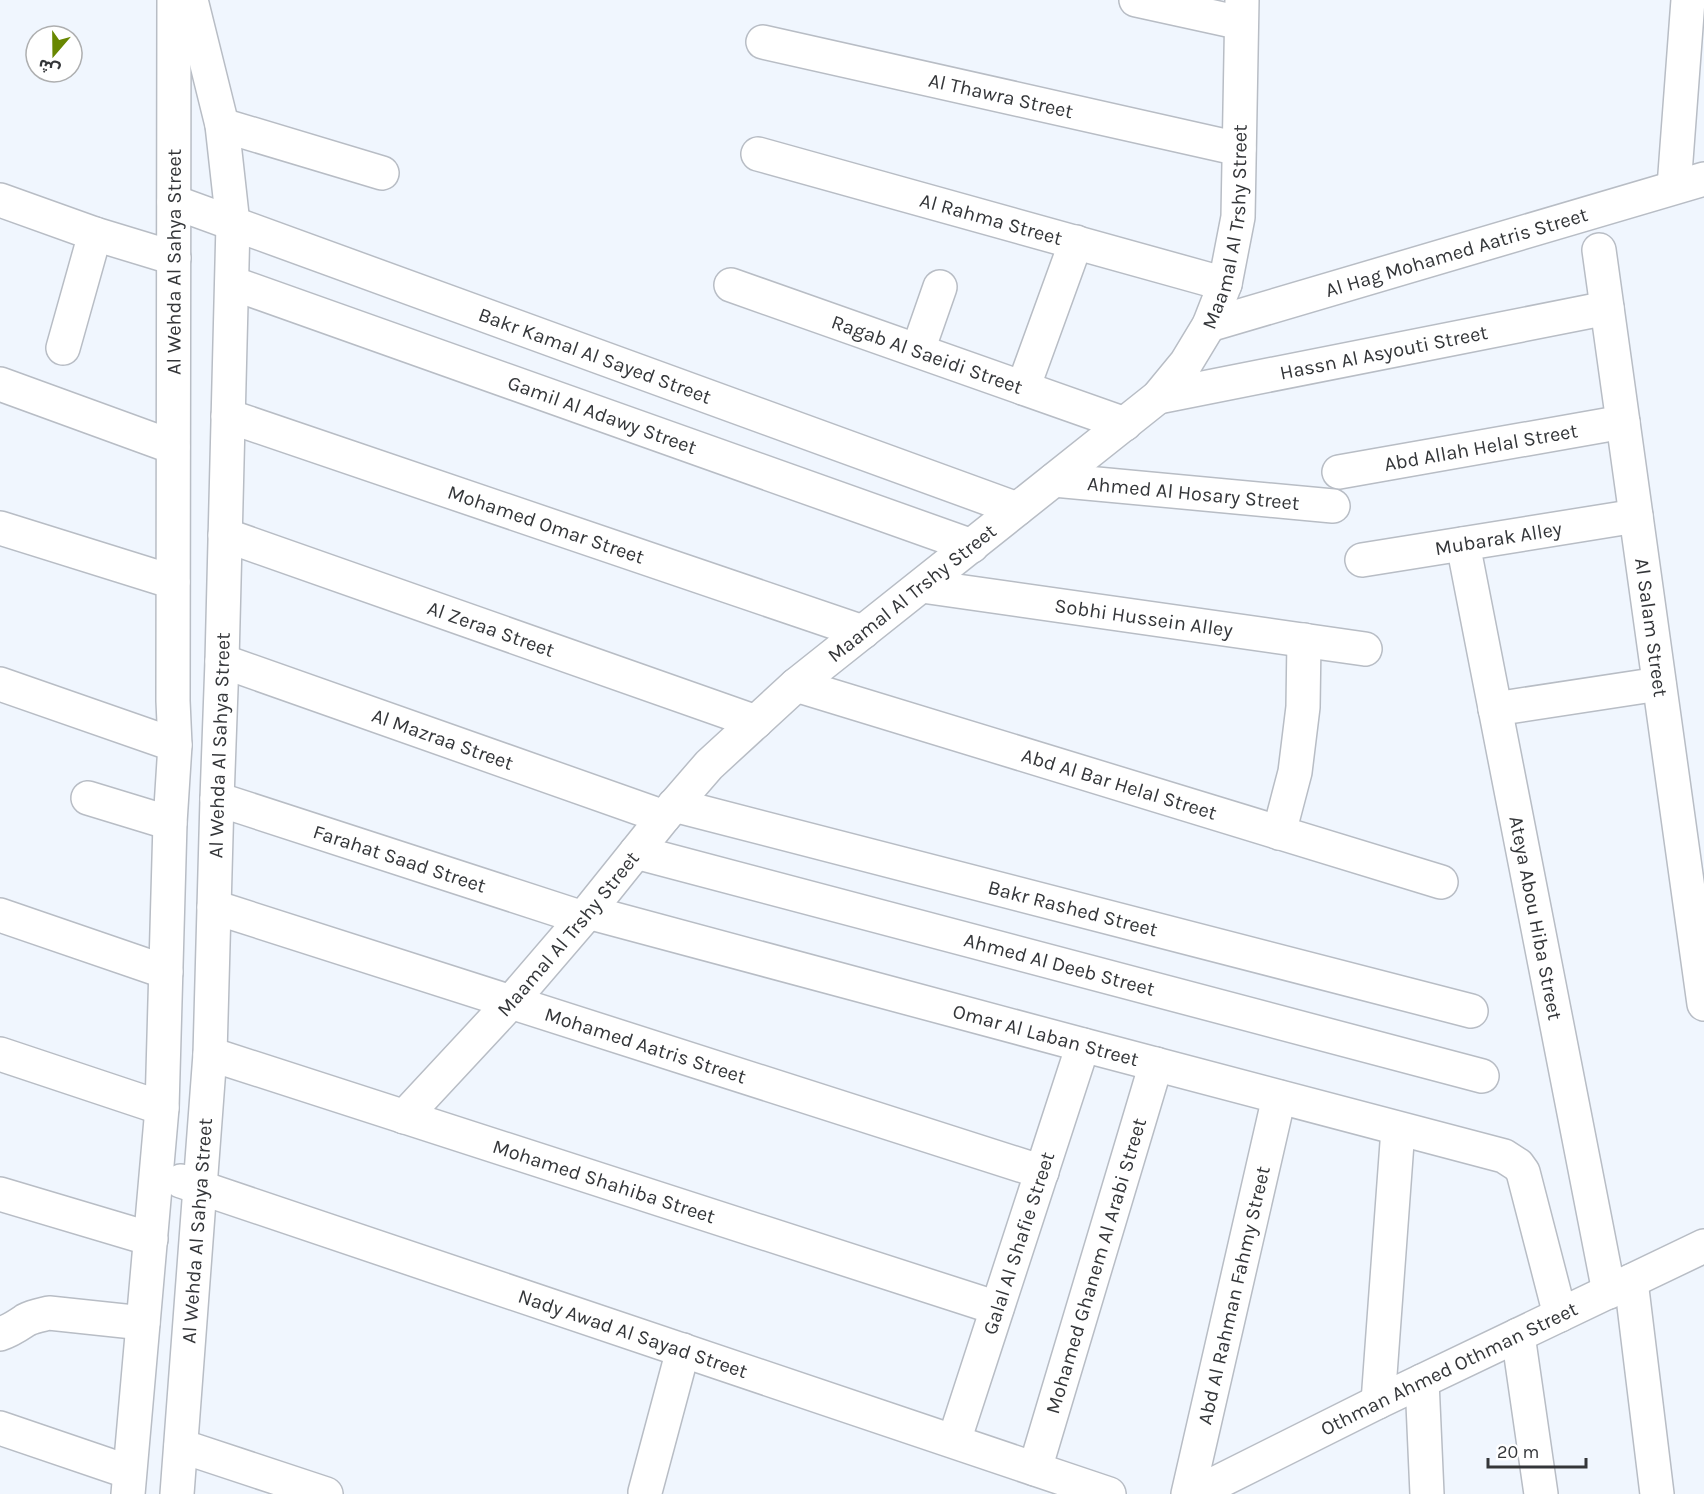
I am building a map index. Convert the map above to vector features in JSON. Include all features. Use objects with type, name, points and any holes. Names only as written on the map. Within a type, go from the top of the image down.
[{"type":"street","name":"Al Wehda Al Sahya Street","points":[[129,1483],[162,1108],[170,823],[175,745],[173,701],[174,0]]},
{"type":"street","name":"Al Wehda Al Sahya Street","points":[[177,1494],[210,1054],[233,224],[222,125],[191,0]]},
{"type":"street","points":[[1136,0],[1241,11]]},
{"type":"street","points":[[1688,0],[1689,183]]},
{"type":"street","name":"Maamal Al Trshy Street","points":[[404,1117],[510,1003],[586,915],[709,765],[796,685],[1158,397],[1186,363],[1209,325],[1225,284],[1238,217],[1241,11]]},
{"type":"street","name":"Al Thawra Street","points":[[763,42],[1239,149]]},
{"type":"street","points":[[222,125],[382,173]]},
{"type":"street","name":"Al Rahma Street","points":[[758,154],[1225,284]]},
{"type":"street","name":"Al Hag Mohamed Aatris Street","points":[[1209,325],[1689,183]]},
{"type":"street","points":[[0,200],[95,234],[174,258]]},
{"type":"street","name":"Bakr Kamal Al Sayed Street","points":[[174,202],[1017,509]]},
{"type":"street","points":[[63,348],[95,234]]},
{"type":"street","points":[[1023,388],[1076,242]]},
{"type":"street","name":"Al Salam Street","points":[[1599,250],[1704,1004]]},
{"type":"street","name":"Gamil Al Adawy Street","points":[[232,283],[972,546]]},
{"type":"street","name":"Ragab Al Saeidi Street","points":[[731,285],[1125,424]]},
{"type":"street","points":[[918,350],[940,287]]},
{"type":"street","name":"Hassn Al Asyouti Street","points":[[1158,397],[1607,308]]},
{"type":"street","points":[[0,384],[173,447]]},
{"type":"street","name":"Mohamed Omar Street","points":[[228,416],[864,632]]},
{"type":"street","name":"Abd Allah Helal Street","points":[[1339,471],[1623,422]]},
{"type":"street","name":"Ahmed Al Hosary Street","points":[[1054,480],[1333,506]]},
{"type":"street","name":"Mubarak Alley","points":[[1362,560],[1636,516]]},
{"type":"street","points":[[0,528],[173,582]]},
{"type":"street","name":"Al Zeraa Street","points":[[225,535],[756,722]]},
{"type":"street","name":"Ateya Abou Hiba Street","points":[[1463,544],[1495,709],[1620,1286],[1657,1494]]},
{"type":"street","name":"Sobhi Hussein Alley","points":[[922,586],[1365,649]]},
{"type":"street","points":[[1279,833],[1295,772],[1302,718],[1304,640]]},
{"type":"street","name":"Al Mazraa Street","points":[[222,661],[669,811]]},
{"type":"street","points":[[0,684],[175,745]]},
{"type":"street","points":[[1495,709],[1659,684]]},
{"type":"street","name":"Abd Al Bar Helal Street","points":[[796,685],[1441,882]]},
{"type":"street","points":[[173,701],[220,704]]},
{"type":"street","points":[[88,798],[170,823]]},
{"type":"street","name":"Farahat Saad Street","points":[[217,799],[586,915]]},
{"type":"street","name":"Bakr Rashed Street","points":[[669,811],[1471,1011]]},
{"type":"street","name":"Ahmed Al Deeb Street","points":[[636,852],[1482,1076]]},
{"type":"street","name":"Mohamed Aatris Street","points":[[214,907],[1042,1172]]},
{"type":"street","points":[[0,915],[166,972]]},
{"type":"street","name":"Omar Al Laban Street","points":[[586,915],[1504,1156],[1518,1165],[1523,1172],[1560,1315]]},
{"type":"street","name":"Galal Al Shafie Street","points":[[954,1441],[1083,1045]]},
{"type":"street","points":[[0,1054],[162,1108]]},
{"type":"street","name":"Mohamed Shahiba Street","points":[[210,1054],[997,1308]]},
{"type":"street","name":"Mohamed Ghanem Al Arabi Street","points":[[1035,1469],[1156,1064]]},
{"type":"street","name":"Abd Al Rahman Fahmy Street","points":[[1188,1494],[1279,1097]]},
{"type":"street","points":[[1378,1402],[1398,1129]]},
{"type":"street","name":"Nady Awad Al Sayad Street","points":[[157,1172],[1109,1494]]},
{"type":"street","points":[[0,1194],[151,1239]]},
{"type":"street","name":"Othman Ahmed Othman Street","points":[[1194,1494],[1378,1402],[1704,1246]]},
{"type":"street","points":[[0,1334],[15,1328],[26,1320],[50,1313],[143,1323]]},
{"type":"street","points":[[1518,1335],[1542,1494]]},
{"type":"street","points":[[645,1492],[683,1350]]},
{"type":"street","points":[[1422,1381],[1427,1494]]},
{"type":"street","points":[[0,1428],[129,1483]]},
{"type":"street","points":[[181,1446],[326,1494]]}]
